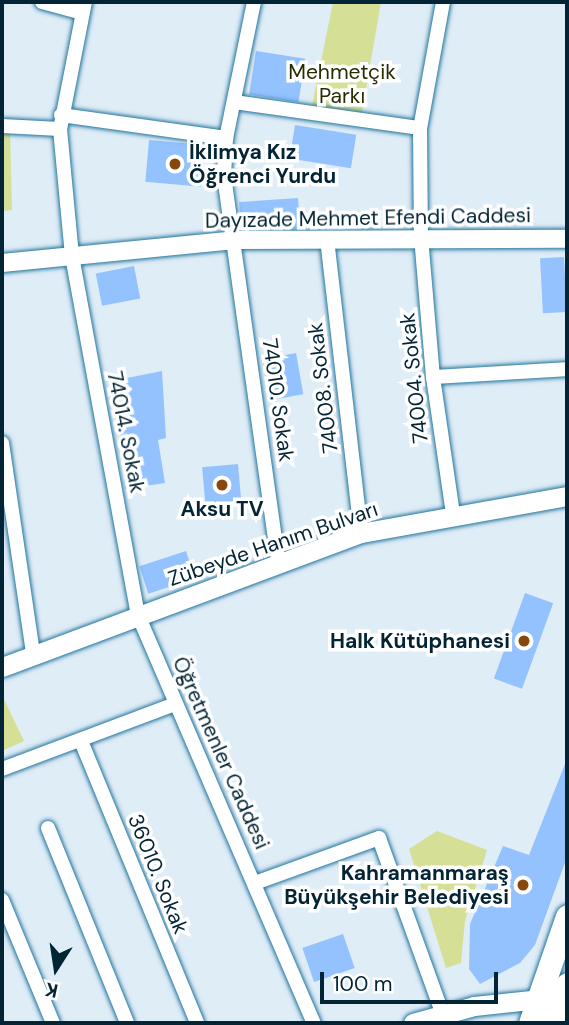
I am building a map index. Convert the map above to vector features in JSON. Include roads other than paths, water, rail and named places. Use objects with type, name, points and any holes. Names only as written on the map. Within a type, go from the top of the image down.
[{"type":"main road","name":"Zübeyde Hanım Bulvarı","points":[[2,667],[33,652],[279,566],[361,533],[566,494]]},
{"type":"main road","points":[[530,1023],[567,916]]},
{"type":"main road","points":[[553,1023],[567,984]]},
{"type":"main road","points":[[413,1023],[443,1015],[539,999]]},
{"type":"street","points":[[42,2],[84,7]]},
{"type":"street","name":"74010. Sokak","points":[[254,2],[226,138],[224,176],[279,566]]},
{"type":"street","name":"74004. Sokak","points":[[443,2],[420,128],[421,237],[433,377],[453,514]]},
{"type":"street","name":"74014. Sokak","points":[[84,7],[60,122],[72,256],[138,615]]},
{"type":"street","points":[[234,102],[420,128]]},
{"type":"street","points":[[2,126],[60,122],[226,138]]},
{"type":"street","name":"Dayızade Mehmet Efendi Caddesi","points":[[2,263],[235,240],[421,237],[567,239]]},
{"type":"street","name":"74008. Sokak","points":[[327,239],[361,533]]},
{"type":"street","points":[[433,377],[567,369]]},
{"type":"street","points":[[2,443],[33,652]]},
{"type":"street","name":"Öğretmenler Caddesi","points":[[138,615],[314,1023]]},
{"type":"street","points":[[2,769],[175,704]]},
{"type":"street","name":"36010. Sokak","points":[[81,741],[197,1023]]},
{"type":"street","points":[[48,828],[127,1023]]},
{"type":"street","points":[[255,883],[379,838],[443,1015]]},
{"type":"street","points":[[2,900],[53,1023]]},
{"type":"place","name":"İklimya Kız Öğrenci Yurdu","points":[[175,164]]},
{"type":"place","name":"Aksu TV","points":[[222,485]]},
{"type":"place","name":"Halk Kütüphanesi","points":[[524,641]]},
{"type":"place","name":"Kahramanmaraş Büyükşehir Belediyesi","points":[[523,885]]},
{"type":"park label","name":"Mehmetçik Parkı","points":[[342,84]]}]
